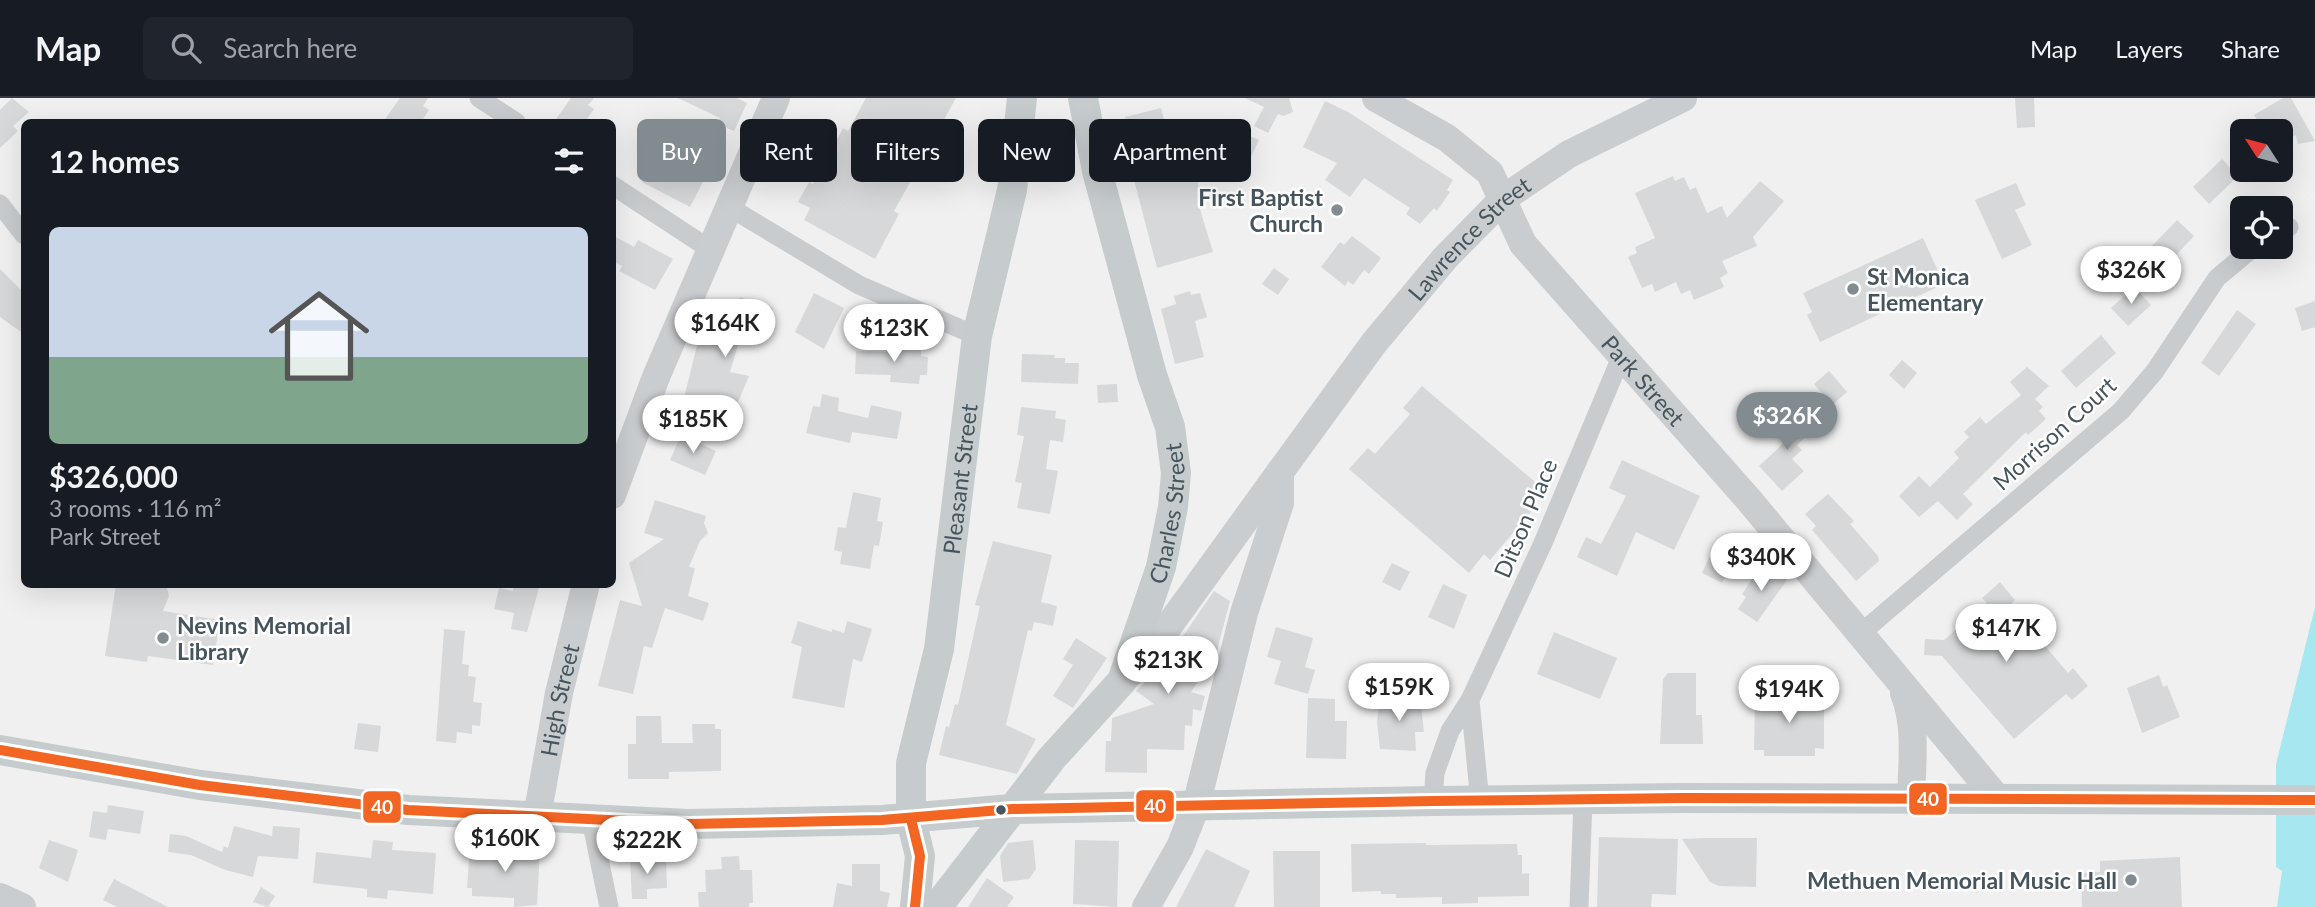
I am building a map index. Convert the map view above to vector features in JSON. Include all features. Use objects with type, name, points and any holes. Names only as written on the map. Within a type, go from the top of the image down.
[{"type":"main road","points":[[616,484],[656,377],[776,98]]},
{"type":"main road","name":"Pleasant Street","points":[[931,905],[920,856],[921,818],[911,763],[939,649],[977,336],[1012,190],[1022,98]]},
{"type":"main road","name":"Charles Street","points":[[931,905],[1052,758],[1122,681],[1161,567],[1173,507],[1176,473],[1170,427],[1097,171],[1083,98]]},
{"type":"main road","name":"Park Street","points":[[1376,98],[1472,156],[1490,173],[1504,198],[1514,230],[1523,244],[1622,355],[1997,798]]},
{"type":"main road","name":"Lawrence Street","points":[[1280,472],[1377,340],[1445,258],[1504,198],[1569,154],[1684,98]]},
{"type":"main road","points":[[1122,681],[1147,656],[1280,472]]},
{"type":"main road","points":[[1146,907],[1180,847],[1196,806],[1244,613],[1280,503],[1280,472]]},
{"type":"main road","name":"High Street","points":[[537,817],[559,693],[585,588]]},
{"type":"main road","name":"Park Street","points":[[1900,683],[1909,706],[1913,741],[1911,798]]},
{"type":"main road","points":[[0,750],[200,785],[408,810],[688,824],[921,818],[1012,809],[1433,801],[1911,798],[2315,800]]},
{"type":"main road","points":[[1052,758],[1054,772],[1068,799],[1081,808]]},
{"type":"main road","points":[[0,897],[22,907]]},
{"type":"street","points":[[479,98],[511,119]]},
{"type":"street","points":[[616,188],[711,250]]},
{"type":"street","points":[[0,204],[21,231]]},
{"type":"street","points":[[729,207],[859,285],[977,336]]},
{"type":"street","name":"Morrison Court","points":[[1860,634],[2121,411],[2155,371],[2217,278],[2240,259]]},
{"type":"street","name":"Ditson Place","points":[[1433,801],[1439,762],[1450,731],[1471,700],[1543,543],[1622,355]]},
{"type":"street","name":"Ditson Place","points":[[1471,700],[1480,802]]},
{"type":"street","points":[[1579,907],[1583,800]]},
{"type":"street","points":[[591,820],[609,907]]},
{"type":"water","points":[[2315,607],[2315,907],[2277,907],[2282,871],[2276,867],[2276,764]]},
{"type":"building","points":[[12,98],[29,112],[13,126],[18,131],[0,148],[0,110]]},
{"type":"building","points":[[400,98],[428,98],[423,106],[429,110],[423,119],[385,119]]},
{"type":"building","points":[[571,98],[594,98],[588,105],[594,109],[587,119],[556,119]]},
{"type":"building","points":[[678,98],[737,98],[747,103],[734,131],[726,128],[726,119]]},
{"type":"building","points":[[866,98],[956,98],[944,119],[855,119]]},
{"type":"building","points":[[1245,98],[1289,98],[1293,112],[1284,116],[1278,114],[1268,133],[1254,126],[1264,107]]},
{"type":"building","points":[[2015,98],[2034,98],[2035,127],[2017,128]]},
{"type":"building","points":[[2283,98],[2291,98],[2315,141],[2298,144],[2296,135],[2293,137],[2293,119],[2256,119],[2254,115]]},
{"type":"building","points":[[1325,101],[1348,112],[1453,180],[1447,190],[1450,192],[1437,211],[1434,208],[1420,224],[1406,214],[1410,208],[1364,178],[1350,197],[1325,180],[1337,163],[1303,147]]},
{"type":"building","points":[[1161,108],[1164,119],[1126,119]]},
{"type":"building","points":[[851,126],[851,182],[910,182],[894,211],[899,214],[875,259],[804,220],[810,208],[798,202],[809,182],[837,182],[837,139],[843,128],[848,131]]},
{"type":"building","points":[[1251,137],[1259,140],[1251,157]]},
{"type":"building","points":[[2222,159],[2230,168],[2232,182],[2209,204],[2193,187]]},
{"type":"building","points":[[1673,176],[1675,181],[1684,177],[1690,190],[1696,187],[1707,213],[1722,206],[1727,218],[1760,181],[1784,201],[1753,237],[1757,246],[1722,261],[1728,273],[1720,278],[1724,287],[1694,300],[1690,290],[1681,294],[1676,282],[1655,292],[1652,284],[1642,288],[1628,257],[1637,253],[1635,247],[1655,238],[1635,193]]},
{"type":"building","points":[[642,182],[703,182],[690,207]]},
{"type":"building","points":[[1135,182],[1198,182],[1202,205],[1199,206],[1213,252],[1157,268]]},
{"type":"building","points":[[2016,183],[2026,205],[2015,210],[2032,245],[2002,259],[1975,200]]},
{"type":"building","points":[[2177,220],[2194,236],[2166,266],[2149,249]]},
{"type":"building","points":[[1352,236],[1381,258],[1369,274],[1364,270],[1353,285],[1348,281],[1345,286],[1321,267],[1340,242],[1344,245]]},
{"type":"building","points":[[616,237],[634,247],[638,240],[673,259],[655,290],[619,271],[622,266],[616,263]]},
{"type":"building","points":[[1923,238],[1944,284],[1820,342],[1807,315],[1812,312],[1803,293]]},
{"type":"building","points":[[1274,268],[1289,279],[1278,295],[1262,284]]},
{"type":"building","points":[[0,269],[21,290],[21,332],[0,317]]},
{"type":"building","points":[[2134,287],[2151,305],[2128,326],[2111,308]]},
{"type":"building","points":[[1190,291],[1191,295],[1200,293],[1207,317],[1195,321],[1204,357],[1175,364],[1161,309],[1176,304],[1174,296]]},
{"type":"building","points":[[814,293],[844,308],[824,349],[795,332]]},
{"type":"building","points":[[740,297],[773,308],[762,342],[741,335],[730,372],[749,376],[733,414],[683,402],[699,337],[719,343],[732,300],[738,302]]},
{"type":"building","points":[[2315,301],[2315,327],[2302,331],[2295,308]]},
{"type":"building","points":[[2237,310],[2256,324],[2219,376],[2201,363]]},
{"type":"building","points":[[2101,335],[2116,353],[2076,388],[2061,371]]},
{"type":"building","points":[[893,346],[921,347],[921,356],[928,357],[927,375],[920,375],[919,384],[890,382],[891,375],[855,374],[856,351],[893,352]]},
{"type":"building","points":[[1022,354],[1055,355],[1054,358],[1065,358],[1065,363],[1079,363],[1078,384],[1021,382]]},
{"type":"building","points":[[1902,360],[1917,373],[1904,389],[1889,375]]},
{"type":"building","points":[[2027,367],[2049,386],[2035,399],[2043,407],[2039,411],[2046,419],[2028,435],[2026,432],[1963,494],[1973,504],[1957,520],[1938,501],[1919,517],[1899,496],[1919,476],[1930,487],[1959,458],[1954,452],[1969,437],[1964,432],[1980,417],[1986,424],[2021,395],[2010,382]]},
{"type":"building","points":[[1829,371],[1847,392],[1832,405],[1814,384]]},
{"type":"building","points":[[1117,384],[1118,402],[1098,403],[1097,385]]},
{"type":"building","points":[[1422,386],[1541,487],[1524,506],[1531,512],[1490,560],[1484,554],[1469,573],[1349,469],[1368,448],[1375,454],[1410,414],[1403,408]]},
{"type":"building","points":[[822,394],[839,398],[838,411],[868,418],[871,405],[902,412],[897,439],[852,432],[850,443],[806,433],[813,406],[820,407]]},
{"type":"building","points":[[1021,407],[1056,411],[1055,418],[1066,420],[1063,442],[1050,440],[1046,469],[1058,471],[1050,514],[1017,508],[1022,483],[1015,482],[1024,436],[1017,435]]},
{"type":"building","points":[[1792,409],[1812,431],[1797,445],[1802,450],[1792,459],[1804,471],[1782,491],[1759,466],[1788,439],[1775,425]]},
{"type":"building","points":[[681,435],[716,451],[705,475],[670,460]]},
{"type":"building","points":[[1622,460],[1700,496],[1674,550],[1636,532],[1617,576],[1577,557],[1586,537],[1601,544],[1626,496],[1609,488]]},
{"type":"building","points":[[853,492],[881,498],[877,521],[883,522],[879,546],[874,545],[870,569],[840,564],[842,552],[834,550],[838,527],[846,528]]},
{"type":"building","points":[[1828,494],[1854,521],[1850,524],[1878,556],[1879,561],[1856,581],[1812,530],[1816,526],[1805,514]]},
{"type":"building","points":[[655,500],[706,516],[704,523],[708,533],[700,541],[689,567],[695,568],[688,596],[709,603],[703,621],[665,608],[652,648],[644,646],[633,694],[598,686],[620,600],[642,606],[629,563],[664,539],[644,533]]},
{"type":"building","points":[[993,541],[1052,555],[1041,602],[1057,606],[1053,626],[1034,622],[1032,631],[1028,630],[1006,725],[1036,739],[1017,774],[939,755],[946,726],[949,727],[955,704],[958,705],[980,606],[975,605]]},
{"type":"building","points":[[1715,545],[1732,563],[1722,583],[1702,573]]},
{"type":"building","points":[[1392,563],[1410,572],[1400,591],[1382,582]]},
{"type":"building","points":[[1769,567],[1787,580],[1757,622],[1738,609],[1746,597],[1742,594],[1757,572],[1762,576]]},
{"type":"building","points":[[2000,582],[2015,600],[2010,605],[2068,673],[2073,668],[2088,686],[2072,700],[2066,694],[2014,739],[1942,656],[1924,655],[1925,639],[1944,640],[1987,603],[1982,598]]},
{"type":"building","points":[[1443,584],[1467,595],[1454,629],[1428,617]]},
{"type":"building","name":"Nevins Memorial Library","points":[[115,588],[167,588],[169,596],[163,611],[220,620],[213,665],[148,656],[147,662],[105,656]]},
{"type":"building","points":[[499,588],[513,591],[513,588],[539,588],[527,632],[511,629],[514,613],[494,609]]},
{"type":"building","points":[[1214,591],[1230,601],[1216,654],[1191,692],[1205,696],[1201,711],[1193,709],[1192,726],[1185,725],[1184,750],[1147,749],[1147,773],[1105,772],[1106,741],[1111,741],[1112,718],[1154,704],[1136,691],[1165,662]]},
{"type":"building","points":[[798,621],[832,632],[832,629],[844,633],[847,621],[872,629],[862,662],[853,659],[844,708],[792,698],[802,647],[791,643]]},
{"type":"building","points":[[1276,627],[1313,638],[1305,667],[1315,670],[1308,694],[1274,684],[1281,661],[1267,657]]},
{"type":"building","points":[[444,629],[465,631],[462,664],[469,665],[468,676],[476,677],[473,702],[482,703],[480,726],[472,725],[472,734],[457,732],[456,743],[436,741]]},
{"type":"building","points":[[1554,632],[1617,658],[1600,699],[1537,674]]},
{"type":"building","points":[[1076,638],[1107,658],[1073,708],[1053,696],[1073,665],[1063,659]]},
{"type":"building","points":[[1668,673],[1696,673],[1696,715],[1702,715],[1703,744],[1660,744],[1663,679]]},
{"type":"building","points":[[2159,675],[2163,687],[2167,685],[2180,717],[2142,733],[2127,688]]},
{"type":"building","points":[[1764,695],[1820,695],[1820,702],[1824,702],[1824,749],[1815,748],[1815,756],[1764,756],[1764,750],[1754,750],[1755,701],[1764,701]]},
{"type":"building","points":[[1420,697],[1424,732],[1415,732],[1416,751],[1380,749],[1377,722],[1380,698]]},
{"type":"building","points":[[1308,698],[1335,699],[1335,721],[1347,721],[1346,759],[1306,758]]},
{"type":"building","points":[[636,716],[661,716],[662,743],[693,743],[692,724],[715,724],[715,729],[721,729],[721,771],[669,772],[669,779],[628,779],[628,744],[636,744]]},
{"type":"building","points":[[358,723],[381,726],[378,752],[354,749]]},
{"type":"building","points":[[108,805],[144,811],[140,834],[108,829],[106,840],[89,837],[93,811],[107,813]]},
{"type":"building","points":[[234,826],[272,836],[273,826],[300,828],[298,859],[258,856],[253,877],[225,870],[191,855],[168,852],[170,834],[186,836],[222,852],[224,846],[228,848]]},
{"type":"building","points":[[1599,837],[1678,839],[1676,895],[1652,894],[1651,907],[1597,907]]},
{"type":"building","points":[[1757,838],[1756,887],[1719,886],[1710,882],[1682,839]]},
{"type":"building","points":[[49,840],[78,850],[68,882],[39,868]]},
{"type":"building","points":[[373,840],[393,842],[392,850],[436,853],[433,894],[388,890],[387,899],[367,897],[367,889],[313,883],[316,852],[371,858]]},
{"type":"building","points":[[1033,840],[1036,869],[1029,879],[1003,882],[1000,856],[1008,843]]},
{"type":"building","points":[[1075,840],[1119,841],[1117,907],[1073,904]]},
{"type":"building","points":[[1351,844],[1517,844],[1518,855],[1522,855],[1522,874],[1529,873],[1529,896],[1478,897],[1478,903],[1442,904],[1442,897],[1396,898],[1396,894],[1381,894],[1381,891],[1352,892]]},
{"type":"building","points":[[470,846],[540,850],[537,905],[514,907],[514,898],[472,896],[472,888],[467,888]]},
{"type":"building","points":[[1206,849],[1250,871],[1234,907],[1176,907]]},
{"type":"building","points":[[1273,851],[1320,851],[1320,907],[1274,907]]},
{"type":"building","points":[[739,856],[740,870],[752,870],[753,903],[749,903],[749,907],[699,907],[698,892],[706,892],[705,870],[722,869],[721,857]]},
{"type":"building","name":"Methuen Memorial Music Hall","points":[[2180,857],[2182,907],[2082,907],[2081,873],[2100,872],[2100,861]]},
{"type":"building","points":[[630,859],[666,859],[667,888],[647,889],[647,899],[632,899]]},
{"type":"building","points":[[852,864],[880,864],[880,891],[890,893],[887,907],[833,907],[837,883],[852,886]]},
{"type":"building","points":[[987,878],[1014,897],[1007,907],[968,907]]},
{"type":"building","points":[[114,879],[168,907],[117,907],[103,900]]},
{"type":"building","points":[[261,887],[275,896],[268,907],[253,902]]},
{"type":"transit line","name":"40","points":[[0,750],[200,785],[408,810],[688,824],[882,820],[1012,809],[1433,801],[1682,798],[2315,800]]},
{"type":"transit line","name":"40","points":[[911,819],[920,856],[915,907]]},
{"type":"place","name":"First Baptist Church","points":[[1337,210]]},
{"type":"place","name":"St Monica Elementary","points":[[1853,289]]},
{"type":"place","name":"Nevins Memorial Library","points":[[163,638]]},
{"type":"place","name":"Methuen Memorial Music Hall","points":[[2131,880]]}]
